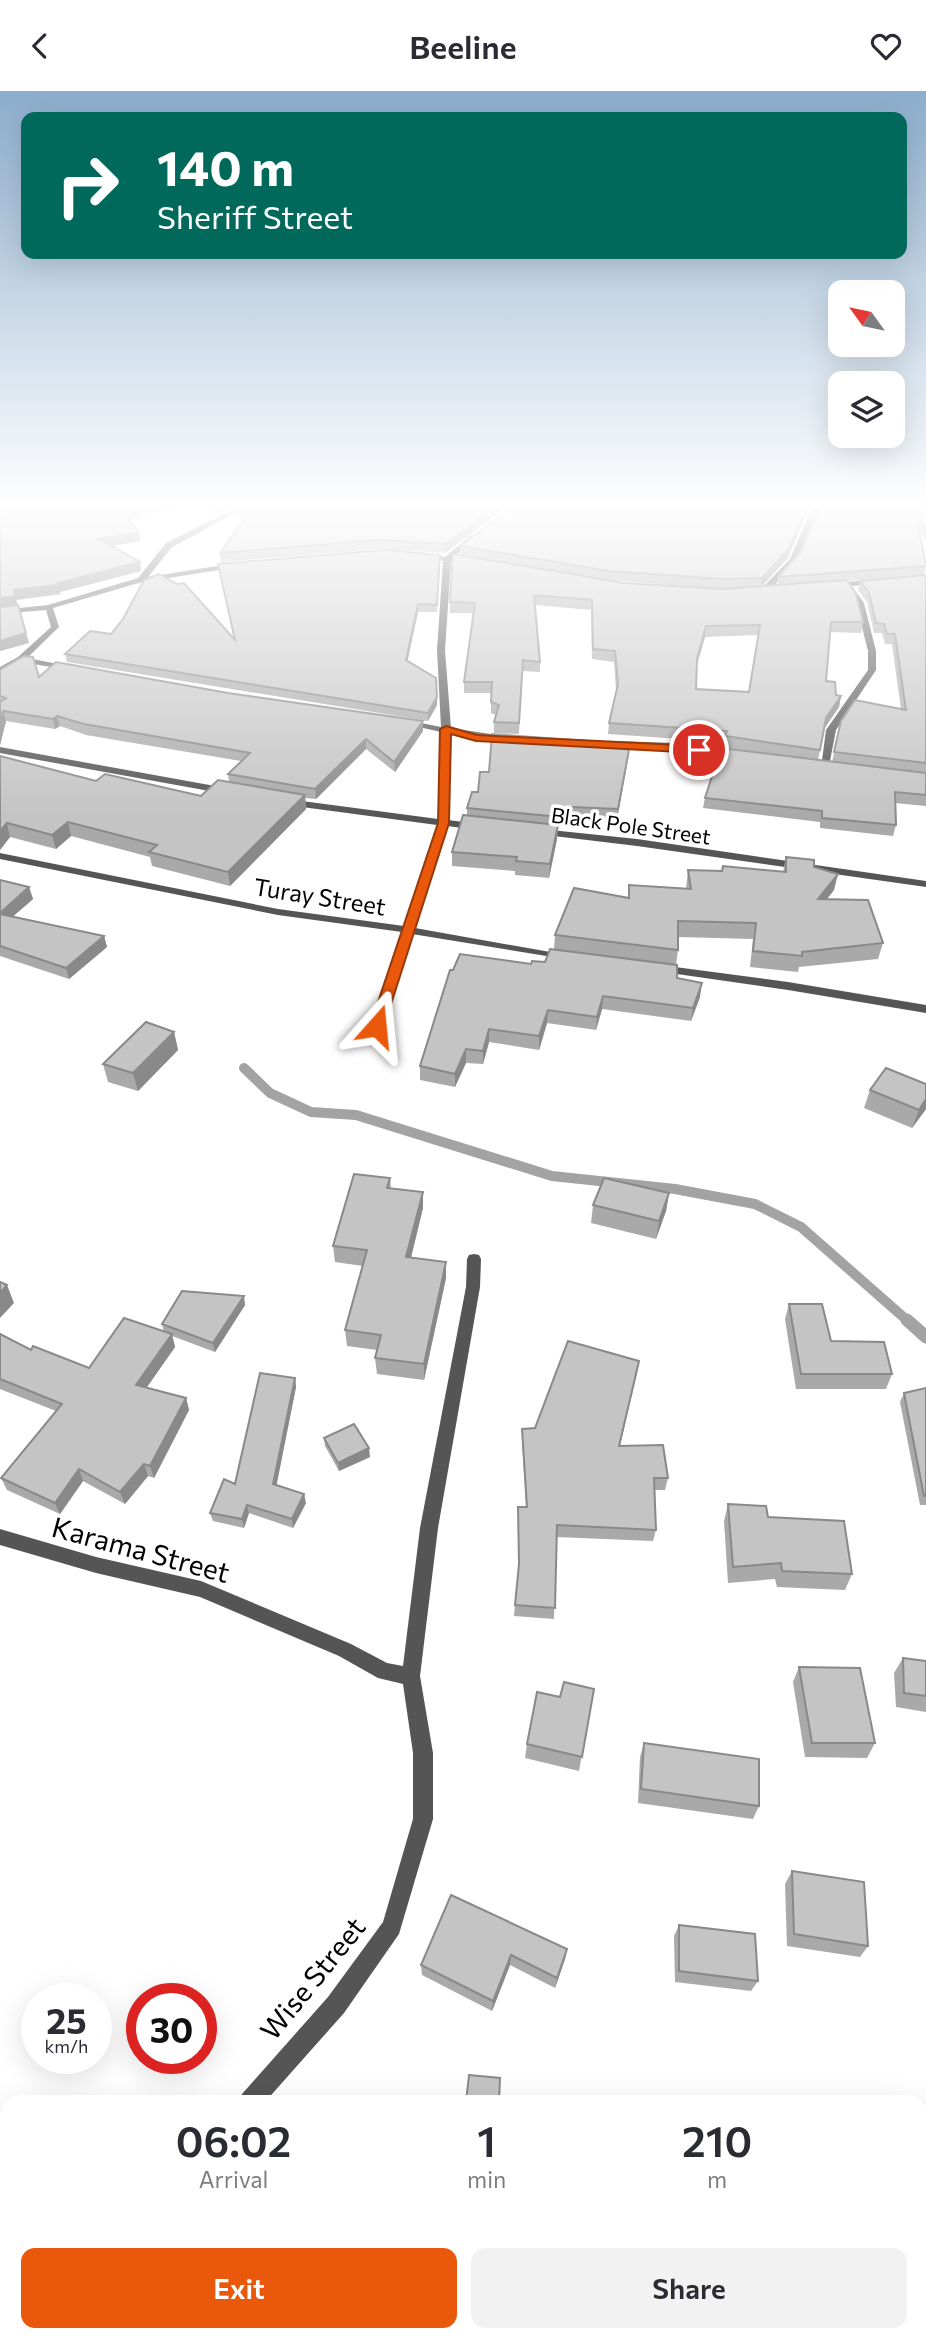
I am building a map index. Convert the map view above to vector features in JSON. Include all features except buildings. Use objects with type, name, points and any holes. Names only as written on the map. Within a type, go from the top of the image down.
[{"type":"street","points":[[0,612],[40,608]]},
{"type":"street","points":[[0,671],[21,659],[55,627],[49,608]]},
{"type":"street","points":[[377,1026],[443,823],[446,729],[441,650],[444,608]]},
{"type":"street","points":[[824,766],[831,730],[872,670],[872,651],[861,608]]},
{"type":"street","points":[[21,659],[83,671]]},
{"type":"street","points":[[401,722],[446,729],[476,738],[516,741]]},
{"type":"street","points":[[604,744],[676,746],[753,758]]},
{"type":"street","points":[[0,750],[232,792]]},
{"type":"street","points":[[813,765],[838,768]]},
{"type":"street","points":[[271,799],[495,828]]},
{"type":"street","name":"Black Pole Street","points":[[531,831],[587,836],[824,872],[926,884]]},
{"type":"street","name":"Turay Street","points":[[0,856],[256,908],[408,930],[579,960]]},
{"type":"street","points":[[642,967],[788,986],[926,1009]]},
{"type":"street","name":"Wise Street","points":[[256,2095],[336,2005],[393,1927],[423,1819],[424,1753],[411,1676],[429,1528],[473,1287],[474,1259]]},
{"type":"street","name":"Karama Street","points":[[0,1537],[96,1565],[201,1589],[267,1615],[386,1672],[411,1676]]},
{"type":"waterway","points":[[244,1068],[270,1093],[311,1112],[356,1115],[552,1176],[675,1189],[755,1204],[801,1227],[909,1322]]},
{"type":"waterway","points":[[907,1320],[926,1337]]},
{"type":"route","points":[[377,1026],[443,823],[446,729],[476,738],[676,746],[699,750]]}]
